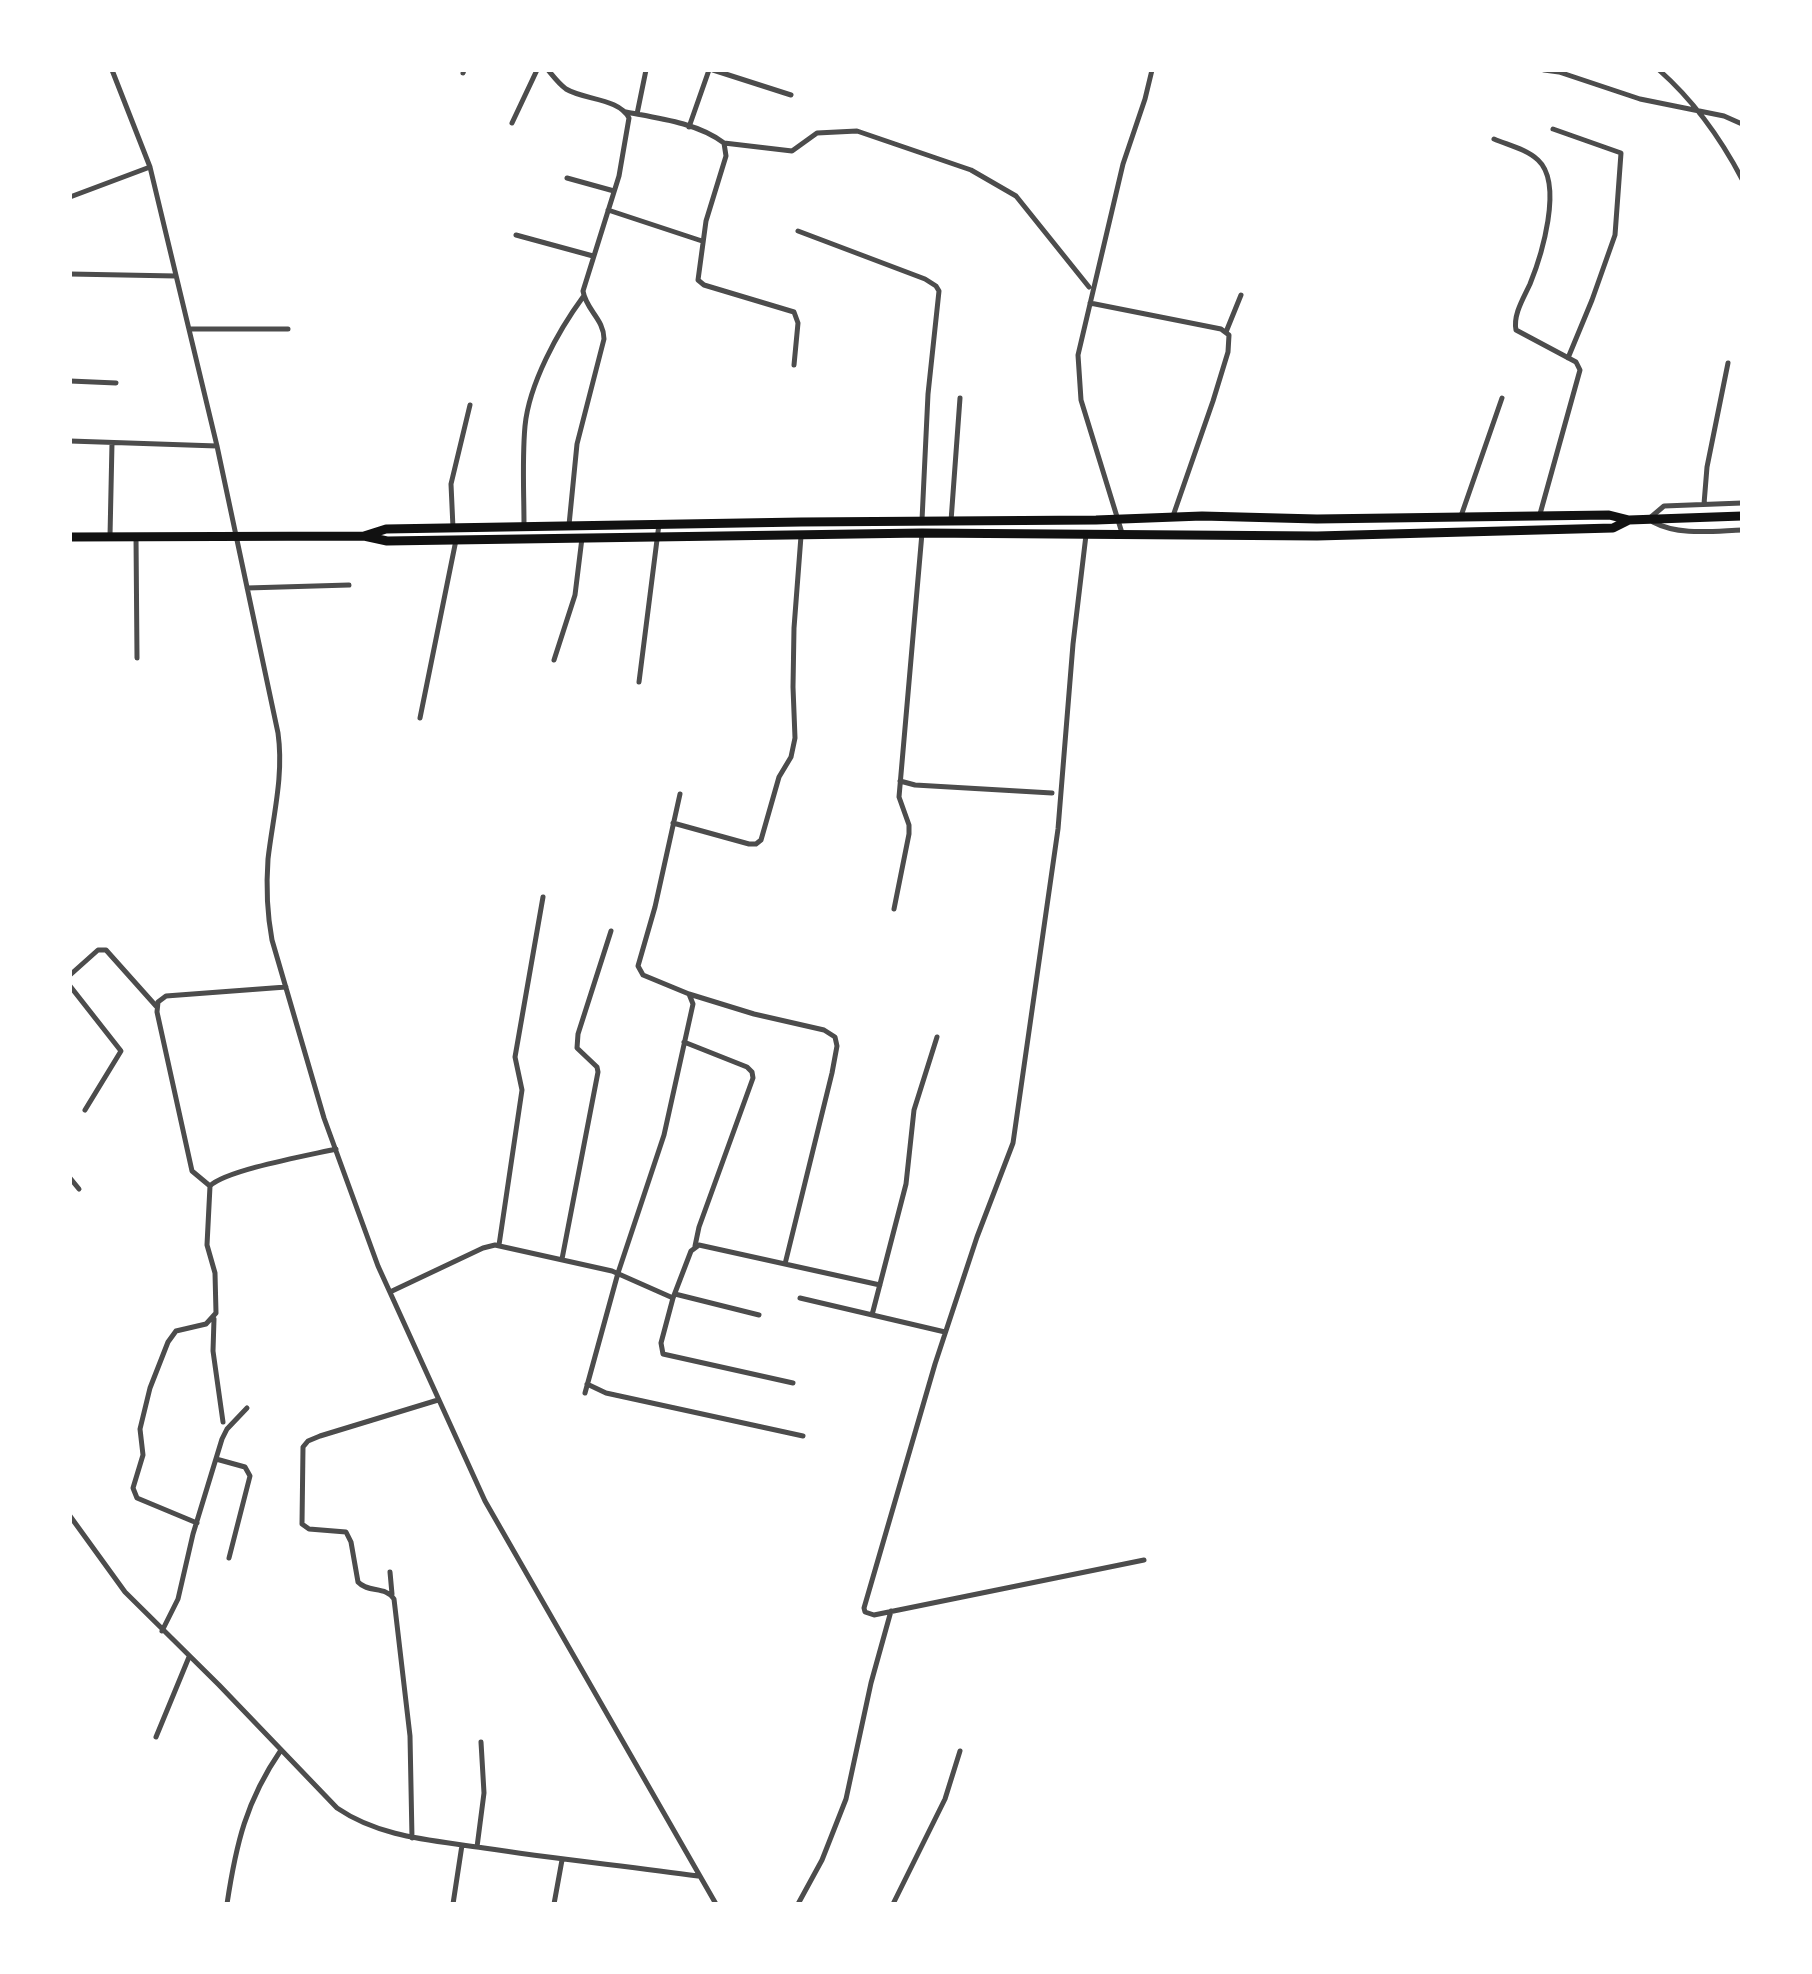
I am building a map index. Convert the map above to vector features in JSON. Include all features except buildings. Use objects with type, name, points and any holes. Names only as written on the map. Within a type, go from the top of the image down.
[{"type":"main road","points":[[364,536],[386,529],[922,520],[1202,516],[1317,519],[1540,514],[1609,515],[1629,520],[1648,520],[1742,516]]},
{"type":"main road","points":[[70,537],[364,536],[387,541],[922,533],[1317,536],[1613,528],[1629,520]]},
{"type":"main road","points":[[895,521],[896,534]]},
{"type":"street","points":[[112,70],[150,167],[236,535],[280,748],[266,902],[272,940],[336,1149],[378,1266],[485,1501],[716,1904]]},
{"type":"street","points":[[512,123],[537,70]]},
{"type":"street","points":[[548,70],[565,88],[626,112],[689,127],[717,137],[724,143],[792,151],[817,133],[857,131],[971,170],[1016,196],[1089,287]]},
{"type":"street","points":[[637,114],[646,70]]},
{"type":"street","points":[[689,127],[711,70],[791,95]]},
{"type":"street","points":[[1122,534],[1081,400],[1078,355],[1123,164],[1152,70]]},
{"type":"street","points":[[1544,70],[1640,99],[1724,116],[1742,124]]},
{"type":"street","points":[[1659,70],[1698,112],[1742,179]]},
{"type":"street","points":[[524,526],[525,425],[532,394],[565,322],[583,297],[629,130],[626,112]]},
{"type":"street","points":[[1553,129],[1621,153],[1615,235],[1568,358]]},
{"type":"street","points":[[1494,139],[1537,159],[1546,172],[1548,182],[1546,238],[1515,318],[1516,330],[1579,365],[1579,375],[1559,437],[1540,514]]},
{"type":"street","points":[[724,143],[726,156],[702,241],[697,274],[699,282],[786,308],[797,316],[794,365]]},
{"type":"street","points":[[70,197],[150,167]]},
{"type":"street","points":[[567,178],[614,191]]},
{"type":"street","points":[[608,210],[702,241]]},
{"type":"street","points":[[798,231],[925,279],[939,291],[928,394],[922,520]]},
{"type":"street","points":[[516,235],[593,256]]},
{"type":"street","points":[[70,274],[176,276]]},
{"type":"street","points":[[1172,517],[1228,352],[1230,340],[1226,332],[1241,295]]},
{"type":"street","points":[[569,526],[577,444],[604,339],[599,320],[583,297]]},
{"type":"street","points":[[1090,303],[1226,332]]},
{"type":"street","points":[[189,329],[288,329]]},
{"type":"street","points":[[1704,504],[1707,467],[1728,363]]},
{"type":"street","points":[[70,381],[116,383]]},
{"type":"street","points":[[951,521],[960,398]]},
{"type":"street","points":[[1461,516],[1502,398]]},
{"type":"street","points":[[453,528],[451,484],[470,405]]},
{"type":"street","points":[[70,441],[217,446]]},
{"type":"street","points":[[110,536],[112,443]]},
{"type":"street","points":[[1742,503],[1664,506],[1648,520],[1663,527],[1688,531],[1742,530]]},
{"type":"street","points":[[639,682],[659,524]]},
{"type":"street","points":[[894,909],[909,834],[899,797],[922,533]]},
{"type":"street","points":[[1087,533],[1073,644],[1058,829],[1015,1131],[1009,1156],[945,1332],[864,1608],[869,1614],[891,1611],[1144,1560]]},
{"type":"street","points":[[673,823],[749,844],[761,840],[779,777],[791,757],[795,738],[794,628],[802,535]]},
{"type":"street","points":[[136,536],[137,658]]},
{"type":"street","points":[[554,660],[575,595],[582,538]]},
{"type":"street","points":[[420,718],[456,540]]},
{"type":"street","points":[[247,588],[349,585]]},
{"type":"street","points":[[900,781],[915,785],[1052,793]]},
{"type":"street","points":[[680,794],[655,907],[638,966],[643,975],[689,994],[824,1030],[835,1037],[837,1046],[832,1073],[785,1264]]},
{"type":"street","points":[[499,1245],[522,1090],[515,1057],[543,897]]},
{"type":"street","points":[[562,1259],[598,1072],[597,1067],[577,1048],[578,1034],[611,931]]},
{"type":"street","points":[[70,975],[98,950],[106,950],[157,1007],[192,1171],[210,1186]]},
{"type":"street","points":[[70,986],[121,1051],[85,1110]]},
{"type":"street","points":[[157,1007],[160,999],[166,996],[286,987]]},
{"type":"street","points":[[585,1393],[618,1273],[664,1135],[693,1004],[689,994]]},
{"type":"street","points":[[872,1315],[906,1184],[914,1110],[937,1037]]},
{"type":"street","points":[[684,1042],[747,1067],[753,1078],[699,1227],[695,1247],[674,1296],[661,1343],[663,1354],[793,1383]]},
{"type":"street","points":[[223,1422],[213,1351],[214,1318],[218,1306],[215,1273],[207,1245],[210,1186],[214,1181],[232,1175],[336,1149]]},
{"type":"street","points":[[70,1178],[79,1189]]},
{"type":"street","points":[[390,1292],[483,1248],[499,1245],[618,1273],[674,1296],[759,1315]]},
{"type":"street","points":[[695,1247],[707,1246],[880,1285]]},
{"type":"street","points":[[800,1298],[945,1332]]},
{"type":"street","points":[[197,1523],[137,1498],[133,1488],[143,1455],[141,1422],[153,1377],[168,1342],[176,1331],[206,1324],[214,1318]]},
{"type":"street","points":[[587,1384],[606,1393],[803,1436]]},
{"type":"street","points":[[392,1595],[368,1589],[358,1582],[351,1542],[346,1532],[309,1529],[302,1524],[303,1447],[320,1436],[438,1400]]},
{"type":"street","points":[[162,1631],[178,1599],[197,1523],[227,1429],[247,1408]]},
{"type":"street","points":[[216,1459],[245,1467],[250,1476],[229,1558]]},
{"type":"street","points":[[70,1516],[125,1592],[337,1808],[356,1821],[412,1838],[699,1876]]},
{"type":"street","points":[[390,1572],[410,1736],[412,1838]]},
{"type":"street","points":[[798,1904],[822,1860],[846,1799],[871,1683],[891,1611]]},
{"type":"street","points":[[156,1737],[189,1656]]},
{"type":"street","points":[[477,1847],[484,1793],[481,1742]]},
{"type":"street","points":[[227,1904],[243,1824],[259,1782],[281,1750]]},
{"type":"street","points":[[893,1904],[945,1799],[960,1751]]},
{"type":"street","points":[[453,1904],[462,1845]]},
{"type":"street","points":[[554,1904],[562,1860]]}]
